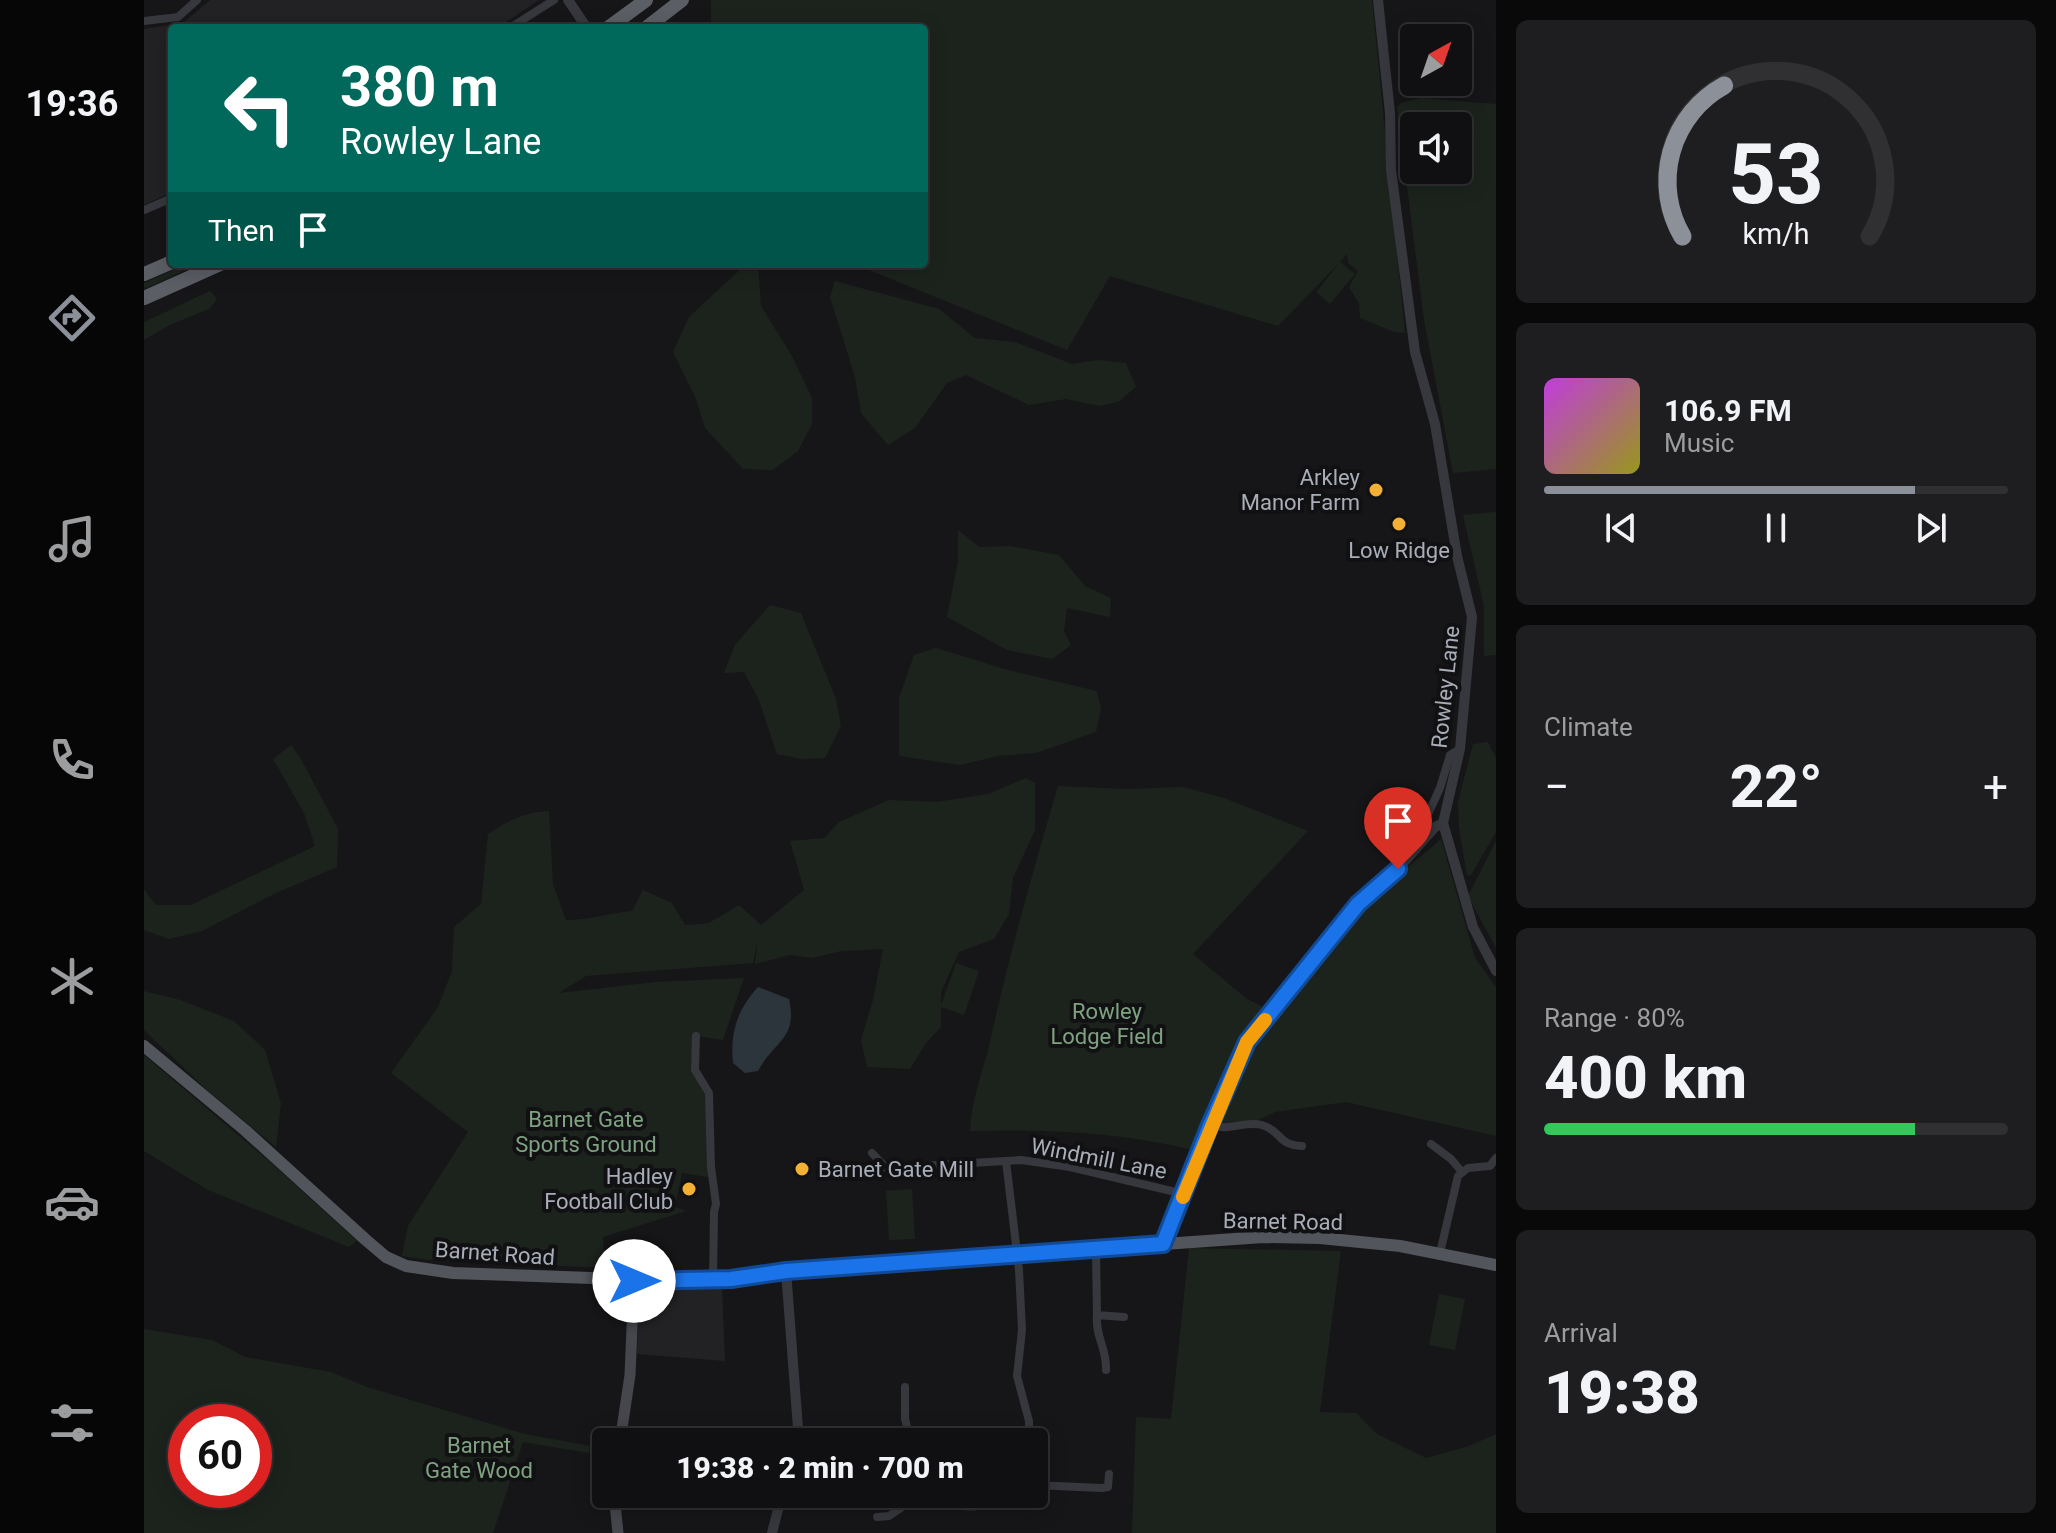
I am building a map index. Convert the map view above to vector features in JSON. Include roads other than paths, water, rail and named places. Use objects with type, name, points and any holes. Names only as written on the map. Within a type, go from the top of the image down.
[{"type":"highway","points":[[613,24],[646,0]]},
{"type":"highway","points":[[651,24],[682,0]]},
{"type":"highway","points":[[144,274],[168,264]]},
{"type":"highway","points":[[144,298],[211,268]]},
{"type":"main road","name":"Barnet Road","points":[[144,1046],[246,1131],[366,1240],[396,1262],[453,1273],[634,1281],[713,1280],[786,1271],[1263,1237],[1320,1238],[1440,1253],[1496,1265]]},
{"type":"main road","points":[[622,1428],[630,1375],[634,1281]]},
{"type":"main road","points":[[615,1508],[618,1533]]},
{"type":"street","points":[[144,21],[178,17],[197,0]]},
{"type":"street","points":[[516,24],[554,0]]},
{"type":"street","points":[[568,0],[584,24]]},
{"type":"street","name":"Rowley Lane","points":[[1378,0],[1390,113],[1391,170],[1415,352],[1435,424],[1457,556],[1472,617],[1460,749],[1443,823]]},
{"type":"street","points":[[144,210],[168,200]]},
{"type":"street","points":[[1429,812],[1450,755],[1460,749]]},
{"type":"street","points":[[1163,1244],[1247,1042],[1358,904],[1398,869],[1435,827],[1443,823],[1473,927],[1496,971]]},
{"type":"street","points":[[696,1036],[695,1070],[709,1093],[711,1167],[716,1204],[713,1280]]},
{"type":"street","points":[[1210,1125],[1225,1129],[1260,1124],[1270,1128],[1289,1145],[1302,1146]]},
{"type":"street","points":[[1431,1144],[1462,1172]]},
{"type":"street","name":"Windmill Lane","points":[[872,1153],[892,1174],[904,1167],[1021,1160],[1070,1167],[1184,1194]]},
{"type":"street","points":[[1440,1253],[1458,1176],[1468,1168],[1490,1166],[1496,1158]]},
{"type":"street","name":"Windmill Lane","points":[[1006,1161],[1022,1330],[1017,1376],[1029,1428]]},
{"type":"street","points":[[1096,1249],[1096,1334],[1106,1355],[1106,1370]]},
{"type":"street","points":[[786,1271],[798,1428]]},
{"type":"street","points":[[1097,1315],[1124,1317]]},
{"type":"street","points":[[905,1387],[907,1428]]},
{"type":"street","points":[[905,1402],[918,1401]]},
{"type":"street","points":[[1048,1486],[1108,1487],[1109,1474]]},
{"type":"street","points":[[772,1533],[778,1508]]},
{"type":"street","points":[[877,1517],[889,1516],[899,1508]]},
{"type":"place","name":"Arkley Manor Farm","points":[[1376,490]]},
{"type":"place","name":"Low Ridge","points":[[1399,524]]},
{"type":"place","name":"Barnet Gate Mill","points":[[802,1169]]},
{"type":"place","name":"Hadley Football Club","points":[[689,1189]]},
{"type":"park label","name":"Rowley Lodge Field","points":[[1107,1024]]},
{"type":"park label","name":"Barnet Gate Sports Ground","points":[[586,1132]]},
{"type":"park label","name":"Barnet Gate Wood","points":[[479,1458]]}]
